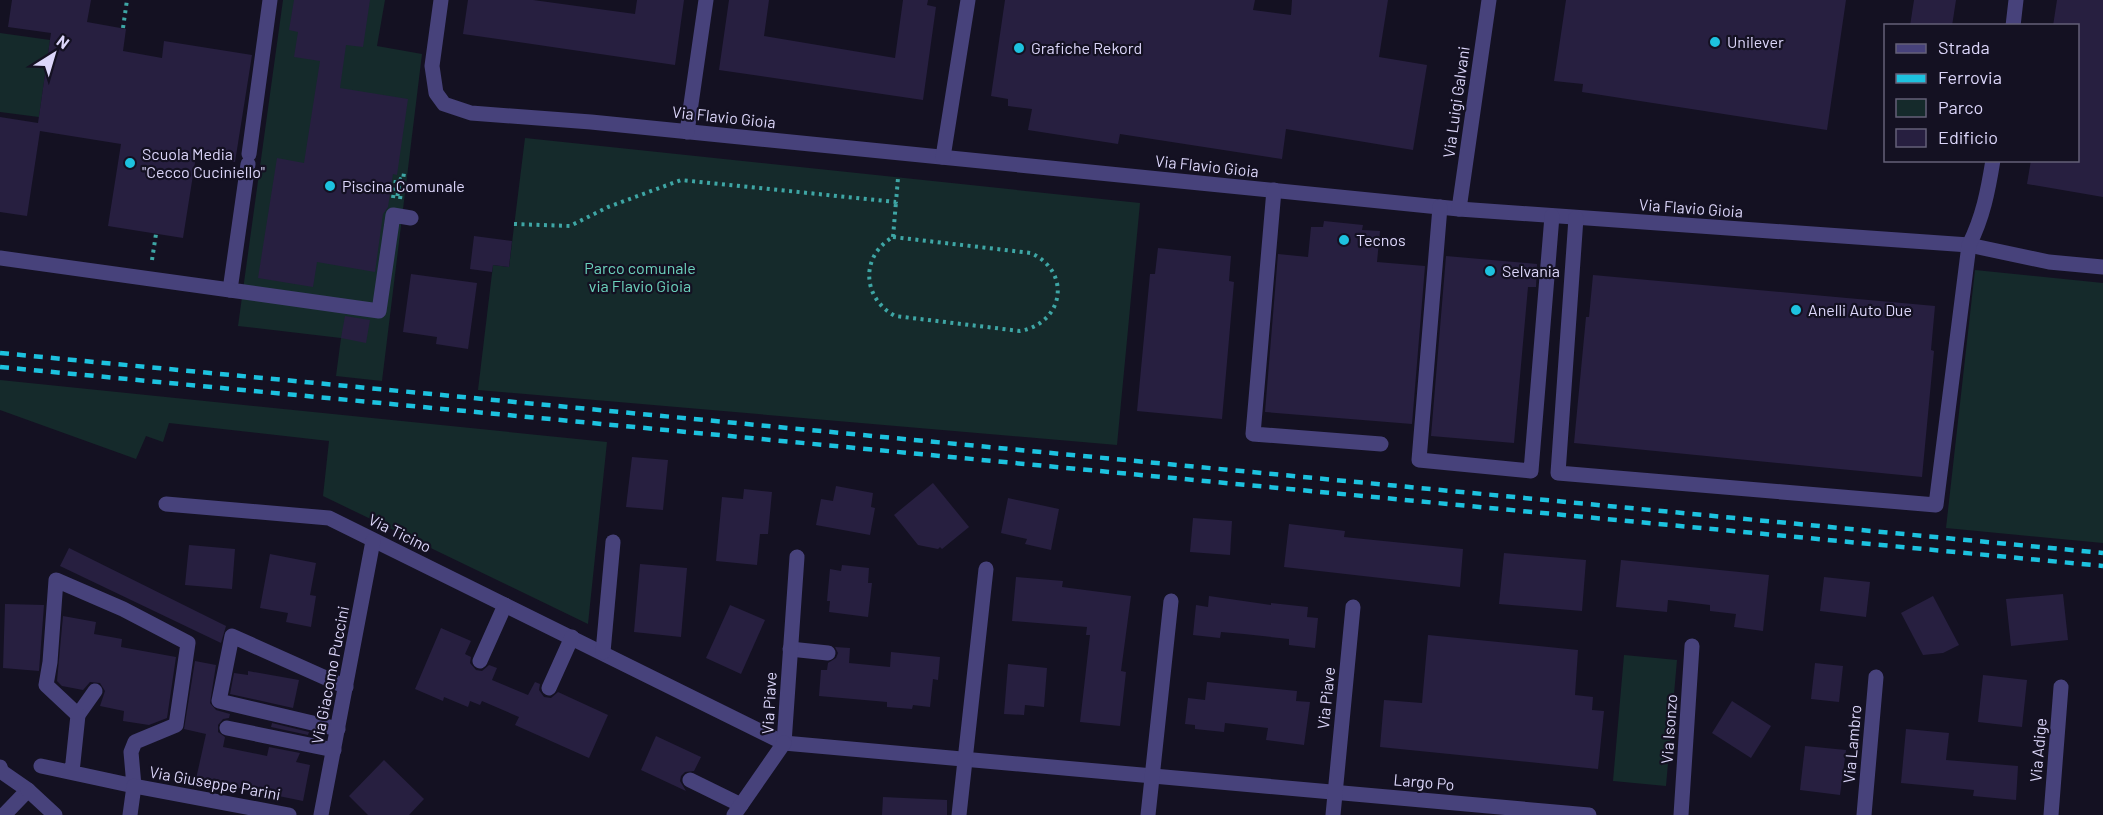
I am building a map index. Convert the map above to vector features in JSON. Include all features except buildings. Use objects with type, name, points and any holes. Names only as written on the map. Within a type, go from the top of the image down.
[{"type":"street","points":[[230,290],[270,0]]},
{"type":"street","name":"Via Flavio Gioia","points":[[441,0],[432,66],[436,93],[444,104],[471,113],[687,132],[1459,209],[1969,245],[2049,262],[2103,267]]},
{"type":"street","points":[[687,132],[706,0]]},
{"type":"street","points":[[943,157],[968,0]]},
{"type":"street","name":"Via Luigi Galvani","points":[[1459,209],[1489,0]]},
{"type":"street","points":[[2013,24],[2016,0]]},
{"type":"street","points":[[1576,218],[1558,473],[1936,505],[1969,245],[1980,224],[1988,196],[1993,162]]},
{"type":"street","points":[[1274,190],[1253,434],[1381,444]]},
{"type":"street","points":[[1440,207],[1419,460],[1531,471],[1552,216]]},
{"type":"street","points":[[0,258],[380,311],[393,215],[402,212]]},
{"type":"street","name":"Via Ticino","points":[[166,504],[329,518],[784,743]]},
{"type":"street","name":"Via Giacomo Puccini","points":[[321,815],[373,541]]},
{"type":"street","points":[[603,652],[613,542]]},
{"type":"street","name":"Via Piave","points":[[797,557],[784,743],[1335,792]]},
{"type":"street","points":[[959,815],[986,569]]},
{"type":"street","points":[[78,715],[46,685],[50,662],[56,580],[123,609],[189,643],[176,725],[135,742],[131,752],[134,786]]},
{"type":"street","points":[[1148,815],[1171,601]]},
{"type":"street","points":[[480,661],[505,605]]},
{"type":"street","name":"Via Piave","points":[[1333,815],[1353,607]]},
{"type":"street","points":[[338,729],[219,701],[232,636],[346,687]]},
{"type":"street","points":[[549,688],[572,637]]},
{"type":"street","name":"Via Isonzo","points":[[1681,815],[1692,646]]},
{"type":"street","points":[[790,649],[828,653]]},
{"type":"street","name":"Via Lambro","points":[[1864,815],[1876,677]]},
{"type":"street","name":"Via Adige","points":[[2051,815],[2061,687]]},
{"type":"street","points":[[72,772],[78,715],[95,692]]},
{"type":"street","points":[[227,728],[334,750]]},
{"type":"street","points":[[690,780],[737,810],[784,743]]},
{"type":"street","name":"Via Giuseppe Parini","points":[[41,766],[289,815]]},
{"type":"street","points":[[0,767],[2,772],[28,790],[55,815]]},
{"type":"street","name":"Via Giuseppe Parini","points":[[130,815],[134,786]]},
{"type":"street","points":[[3,815],[28,790]]},
{"type":"street","name":"Largo Po","points":[[1335,792],[1508,811],[1589,815]]},
{"type":"path","points":[[123,28],[127,0]]},
{"type":"path","points":[[402,212],[404,173]]},
{"type":"path","points":[[893,237],[898,178]]},
{"type":"path","points":[[392,200],[396,179],[400,179],[402,212]]},
{"type":"path","points":[[514,224],[570,226],[608,207],[681,180],[896,202]]},
{"type":"path","points":[[149,279],[156,234]]},
{"type":"path","points":[[893,237],[1031,253],[1039,257],[1052,270],[1058,287],[1055,305],[1045,320],[1029,329],[1020,330],[894,316],[876,300],[868,277],[875,254],[886,241],[893,237]]},
{"type":"green space","points":[[283,0],[385,0],[377,46],[422,54],[382,381],[336,376],[341,338],[238,326]]},
{"type":"green space","points":[[0,33],[50,40],[39,117],[0,112]]},
{"type":"green space","name":"Parco comunale via Flavio Gioia","points":[[525,138],[1140,203],[1117,445],[478,390],[493,265],[509,267]]},
{"type":"green space","points":[[1975,270],[2103,283],[2103,543],[1946,528]]},
{"type":"green space","points":[[0,380],[607,442],[588,624],[323,496],[329,441],[169,423],[163,442],[146,436],[136,459],[0,410]]},
{"type":"green space","points":[[1624,655],[1677,660],[1666,786],[1613,781]]},
{"type":"railway","points":[[0,353],[2103,553]]},
{"type":"railway","points":[[0,367],[2103,566]]},
{"type":"place","name":"Unilever","points":[[1715,42]]},
{"type":"place","name":"Grafiche Rekord","points":[[1019,48]]},
{"type":"place","name":"Scuola Media \"Cecco Cuciniello\"","points":[[130,163]]},
{"type":"place","name":"Piscina Comunale","points":[[330,186]]},
{"type":"place","name":"Tecnos","points":[[1344,240]]},
{"type":"place","name":"Selvania","points":[[1490,271]]},
{"type":"place","name":"Anelli Auto Due","points":[[1796,310]]}]
